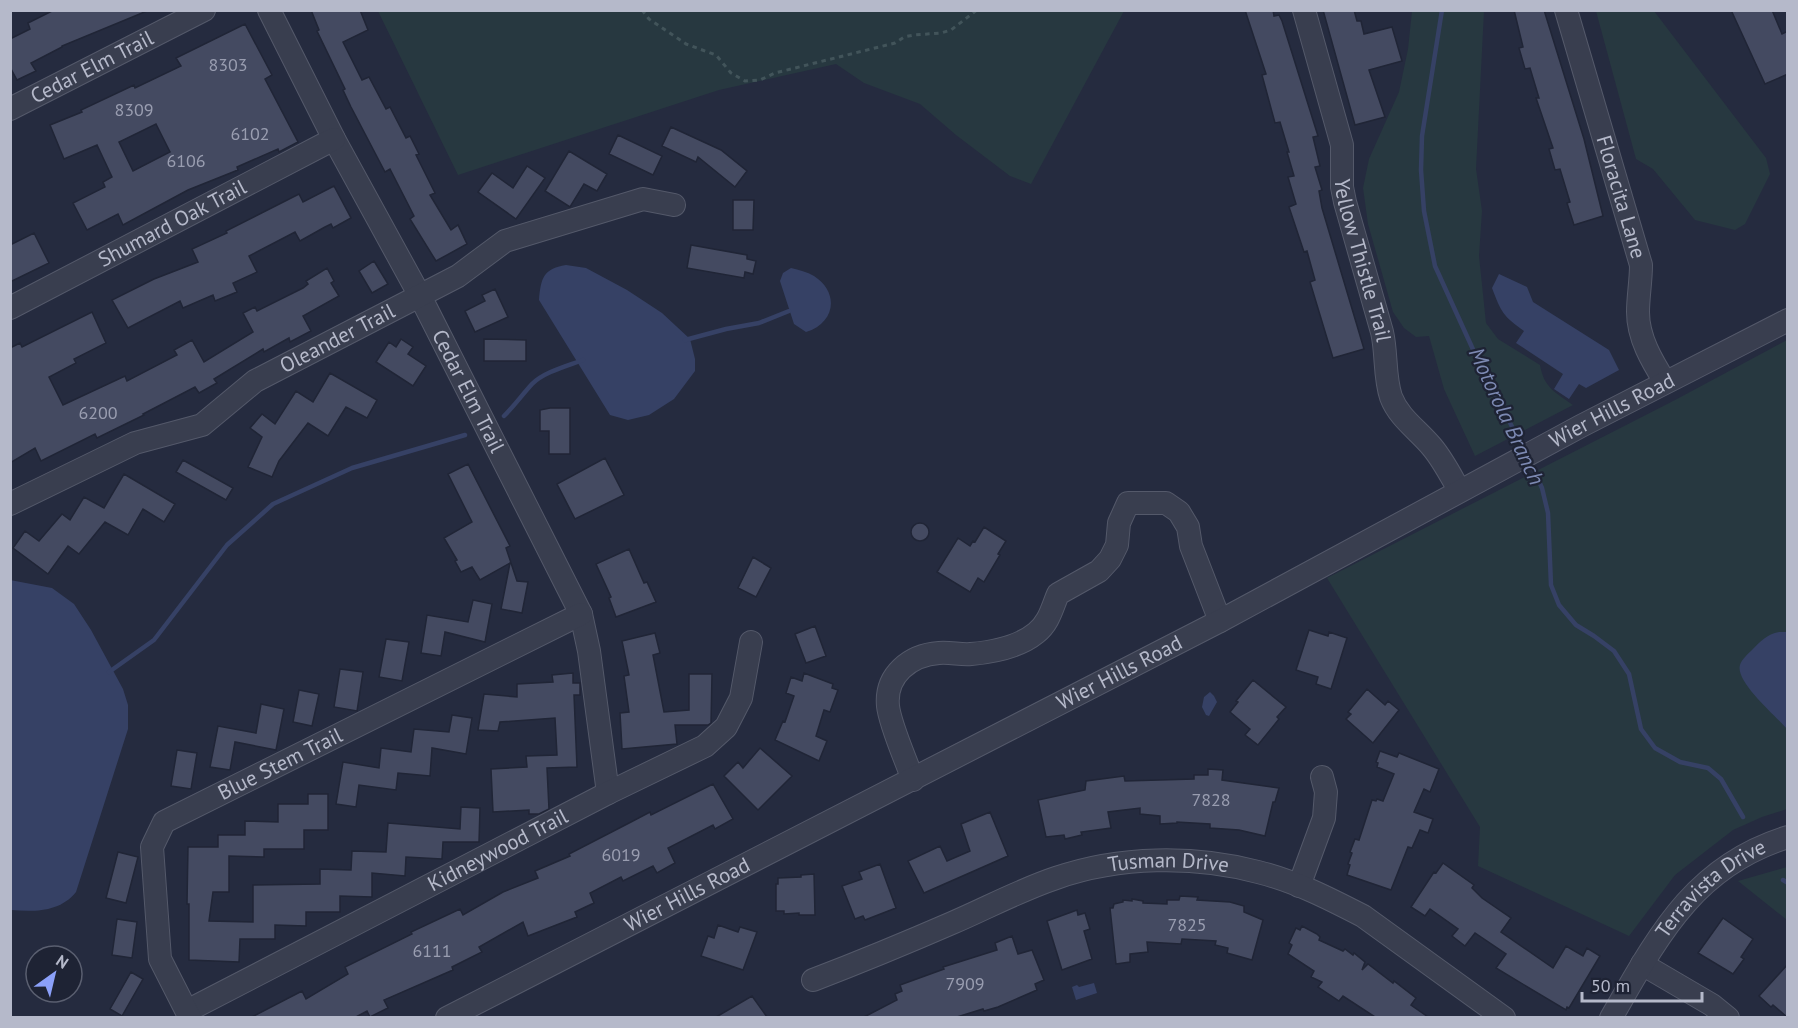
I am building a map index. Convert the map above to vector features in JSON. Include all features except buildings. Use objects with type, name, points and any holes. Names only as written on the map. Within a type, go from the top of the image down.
[{"type":"street","name":"Cedar Elm Trail","points":[[10,109],[204,10]]},
{"type":"street","name":"Cedar Elm Trail","points":[[269,10],[334,140],[420,296],[581,614],[589,651],[608,794]]},
{"type":"street","name":"Yellow Thistle Trail","points":[[1304,10],[1342,145],[1342,187],[1386,348],[1387,382],[1391,397],[1406,420],[1432,447],[1459,490]]},
{"type":"street","name":"Floracita Lane","points":[[1566,10],[1641,265],[1638,311],[1642,339],[1665,382]]},
{"type":"street","name":"Shumard Oak Trail","points":[[10,308],[334,140]]},
{"type":"street","name":"Oleander Trail","points":[[10,504],[135,443],[202,425],[255,381],[458,276],[505,241],[643,199],[674,205]]},
{"type":"street","name":"Wier Hills Road","points":[[447,1017],[1220,621],[1459,490],[1788,320]]},
{"type":"street","points":[[913,780],[888,708],[888,689],[897,672],[915,658],[938,653],[970,654],[1005,648],[1037,633],[1052,612],[1058,594],[1099,571],[1110,559],[1117,545],[1119,523],[1128,503],[1166,503],[1179,512],[1188,527],[1191,546],[1220,621]]},
{"type":"street","name":"Blue Stem Trail","points":[[189,1014],[160,959],[152,847],[164,822],[581,614]]},
{"type":"street","name":"Kidneywood Trail","points":[[189,1014],[608,794],[705,747],[726,727],[741,698],[751,642]]},
{"type":"street","points":[[1299,886],[1324,818],[1326,792],[1322,777]]},
{"type":"street","name":"Terravista Drive","points":[[1611,1017],[1642,964],[1680,908],[1704,883],[1721,868],[1746,854],[1788,837]]},
{"type":"street","name":"Tusman Drive","points":[[813,980],[892,949],[1058,877],[1110,865],[1146,861],[1185,861],[1257,871],[1299,886],[1363,916],[1504,1017]]},
{"type":"street","points":[[1642,964],[1712,1005],[1728,1017]]},
{"type":"path","points":[[642,10],[649,19],[686,44],[709,51],[721,60],[730,73],[744,81],[752,82],[776,73],[895,43],[904,37],[951,30],[977,10]]},
{"type":"shaded area","points":[[378,11],[1124,11],[1031,184],[1010,176],[920,104],[864,83],[836,64],[719,90],[458,175]]},
{"type":"shaded area","points":[[1412,11],[1484,11],[1476,169],[1482,211],[1479,256],[1486,323],[1498,339],[1540,365],[1547,384],[1573,405],[1475,456],[1444,389],[1429,336],[1416,337],[1404,328],[1393,312],[1368,224],[1363,188],[1369,159],[1399,92],[1408,49]]},
{"type":"shaded area","points":[[1596,11],[1654,11],[1766,158],[1770,174],[1745,224],[1735,230],[1695,220],[1653,169],[1636,159]]},
{"type":"shaded area","points":[[1787,340],[1787,809],[1733,830],[1675,875],[1629,936],[1478,866],[1480,827],[1327,578],[1677,399]]},
{"type":"shaded area","points":[[1788,867],[1787,920],[1738,881]]},
{"type":"water","points":[[566,265],[586,268],[627,290],[662,313],[690,339],[695,359],[695,371],[674,399],[649,415],[628,420],[610,415],[539,300],[542,280],[548,272]]},
{"type":"water","points":[[791,268],[814,276],[828,291],[831,299],[831,307],[823,322],[806,332],[794,324],[780,281],[783,273]]},
{"type":"water","points":[[1499,274],[1527,287],[1533,302],[1609,350],[1619,370],[1586,388],[1579,384],[1569,399],[1554,389],[1563,374],[1516,343],[1524,331],[1507,317],[1498,303],[1492,288]]},
{"type":"water","points":[[10,580],[52,588],[74,604],[123,689],[128,705],[128,729],[76,892],[70,899],[55,907],[29,911],[11,910]]},
{"type":"water","points":[[1779,632],[1787,632],[1787,729],[1757,698],[1740,672],[1740,665],[1747,655],[1764,639]]},
{"type":"water","points":[[1210,692],[1217,702],[1209,716],[1202,707],[1204,697]]},
{"type":"water","points":[[1094,983],[1097,993],[1076,1000],[1072,987]]},
{"type":"waterway","name":"Motorola Branch","points":[[1442,10],[1422,136],[1421,170],[1424,211],[1435,266],[1486,378],[1524,449]]},
{"type":"waterway","points":[[685,340],[759,323],[789,311]]},
{"type":"waterway","points":[[504,416],[537,380],[583,360]]},
{"type":"waterway","points":[[109,672],[154,640],[227,545],[273,504],[352,468],[465,435]]},
{"type":"waterway","name":"Motorola Branch","points":[[1530,462],[1542,488],[1548,513],[1551,585],[1559,605],[1576,625],[1614,651],[1629,674],[1641,729],[1655,748],[1680,762],[1708,768],[1721,779],[1743,817]]},
{"type":"waterway","name":"Motorola Branch","points":[[1783,880],[1788,883]]}]
